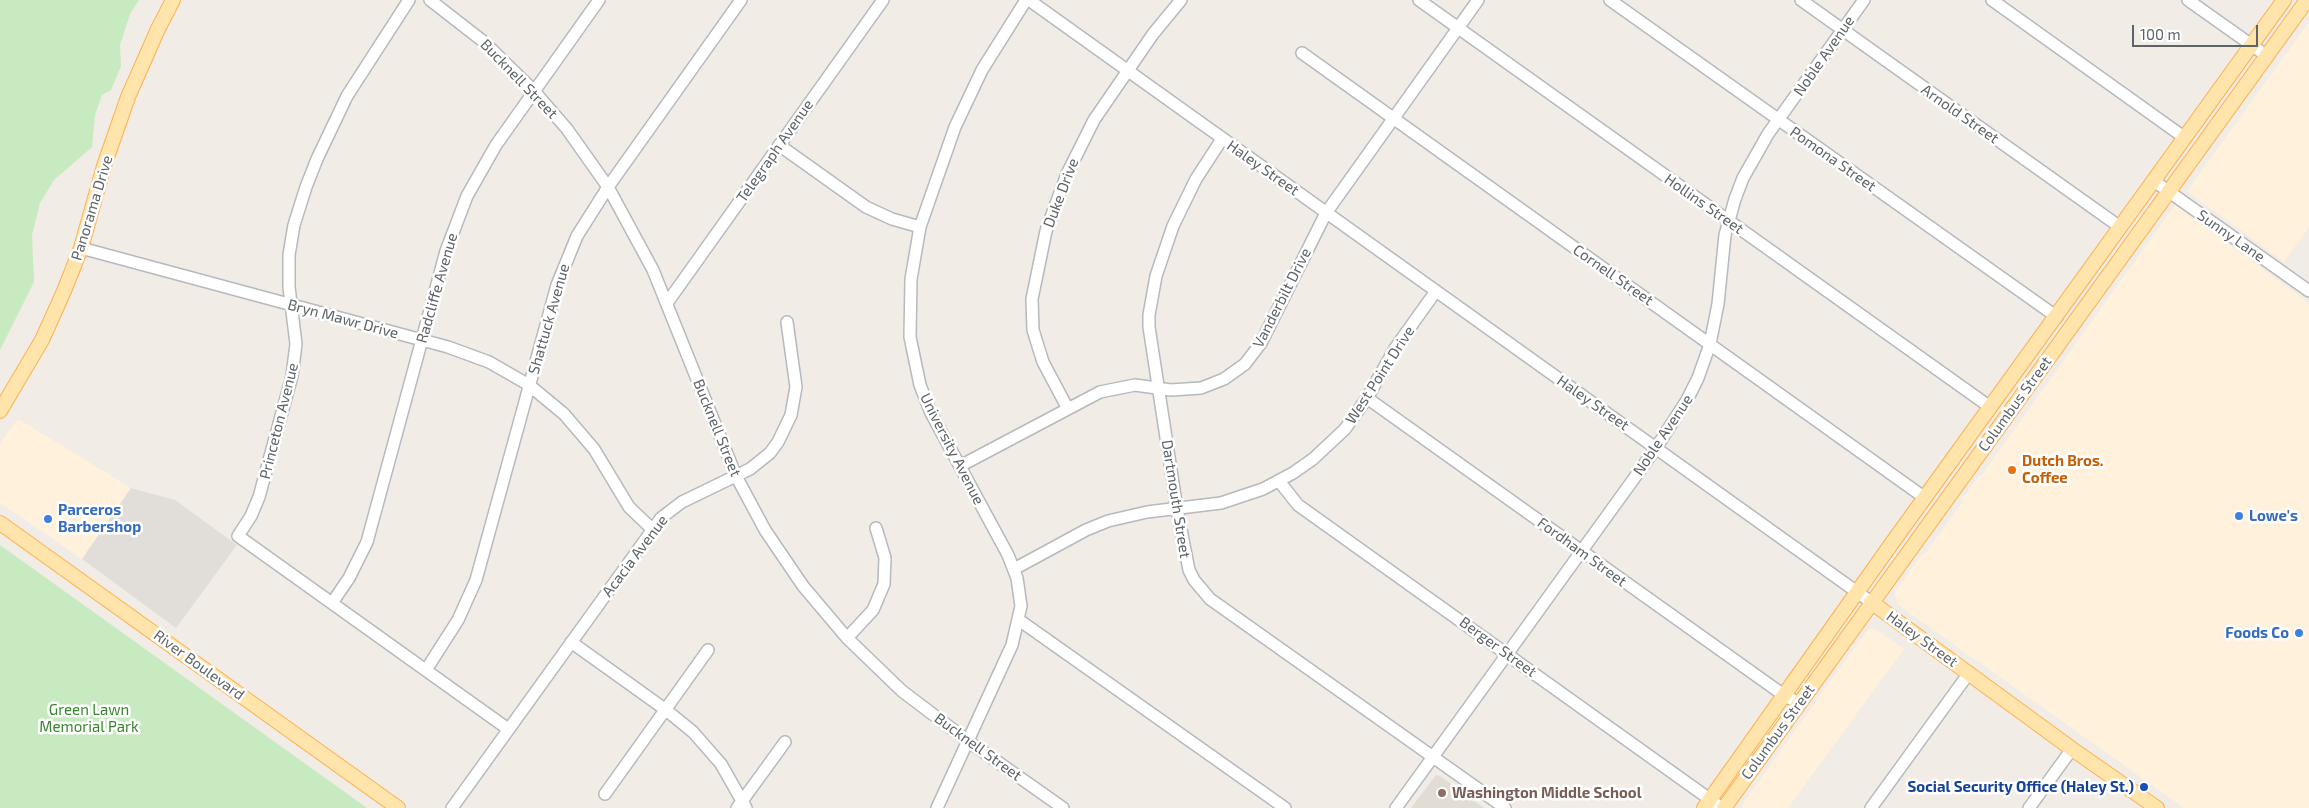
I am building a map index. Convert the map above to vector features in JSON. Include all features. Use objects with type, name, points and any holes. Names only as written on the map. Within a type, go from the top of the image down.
[{"type":"main road","name":"Panorama Drive","points":[[0,411],[42,340],[81,248],[104,166],[128,97],[173,0]]},
{"type":"main road","name":"Columbus Street","points":[[1707,804],[1858,594],[1924,498],[2057,317],[2284,0]]},
{"type":"main road","name":"Columbus Street","points":[[1723,808],[2307,0]]},
{"type":"main road","points":[[2057,317],[2072,326]]},
{"type":"main road","points":[[1990,407],[2004,419]]},
{"type":"main road","points":[[1924,498],[1940,508]]},
{"type":"main road","name":"River Boulevard","points":[[0,523],[398,808]]},
{"type":"main road","name":"Haley Street","points":[[1871,602],[2072,749],[2157,808]]},
{"type":"street","name":"Princeton Avenue","points":[[332,603],[238,536],[260,497],[292,376],[296,344],[288,272],[291,237],[317,159],[347,96],[409,0]]},
{"type":"street","name":"Bucknell Street","points":[[430,0],[484,42],[534,91],[567,129],[608,187],[638,239],[667,303],[736,476],[765,530],[824,613],[902,691],[968,741],[1063,808]]},
{"type":"street","name":"Radcliffe Avenue","points":[[332,603],[349,578],[367,542],[446,251],[467,196],[496,145],[599,0]]},
{"type":"street","name":"Shattuck Avenue","points":[[426,670],[458,620],[476,580],[529,385],[566,260],[581,228],[741,0]]},
{"type":"street","name":"Telegraph Avenue","points":[[667,303],[883,0]]},
{"type":"street","name":"Haley Street","points":[[1027,0],[1871,602]]},
{"type":"street","name":"University Avenue","points":[[937,808],[1012,645],[1019,620],[1020,591],[1014,569],[931,413],[914,363],[910,337],[909,304],[911,279],[920,226],[945,152],[968,98],[997,44],[1027,0]]},
{"type":"street","name":"Duke Drive","points":[[1068,409],[1043,362],[1037,345],[1032,315],[1035,282],[1046,231],[1067,174],[1094,120],[1126,70],[1181,0]]},
{"type":"street","name":"Hollins Street","points":[[1419,0],[1990,407]]},
{"type":"street","name":"Vanderbilt Drive","points":[[960,466],[1110,388],[1135,385],[1186,390],[1201,388],[1224,379],[1245,364],[1261,342],[1326,213],[1478,0]]},
{"type":"street","name":"Pomona Street","points":[[1610,0],[2057,317]]},
{"type":"street","name":"Arnold Street","points":[[1801,0],[2120,227]]},
{"type":"street","name":"Noble Avenue","points":[[1396,808],[1656,448],[1690,394],[1710,344],[1718,304],[1722,257],[1728,221],[1748,169],[1778,120],[1864,0]]},
{"type":"street","points":[[1992,0],[2185,138]]},
{"type":"street","points":[[2188,0],[2267,56]]},
{"type":"street","name":"Cornell Street","points":[[1302,53],[1924,498]]},
{"type":"street","name":"Dartmouth Street","points":[[1222,139],[1196,179],[1172,226],[1156,276],[1149,327],[1185,558],[1194,580],[1202,591],[1505,808]]},
{"type":"street","points":[[779,145],[873,210],[892,219],[920,226]]},
{"type":"street","name":"Sunny Lane","points":[[2154,181],[2309,291]]},
{"type":"street","name":"Bryn Mawr Drive","points":[[81,248],[422,340],[489,362],[529,385],[580,430],[607,468],[629,507],[652,530]]},
{"type":"street","name":"West Point Drive","points":[[1014,569],[1086,530],[1108,521],[1147,512],[1221,503],[1244,496],[1279,481],[1313,459],[1345,429],[1367,398],[1392,354],[1436,291]]},
{"type":"street","name":"Acacia Avenue","points":[[452,808],[652,530],[672,508],[736,476],[770,453],[786,429],[791,415],[796,387],[787,322]]},
{"type":"street","name":"Fordham Street","points":[[1367,398],[1785,696],[1799,703]]},
{"type":"street","name":"Berger Street","points":[[1279,481],[1298,505],[1507,654],[1707,804],[1723,808]]},
{"type":"street","points":[[847,638],[873,610],[884,584],[885,558],[876,528]]},
{"type":"street","points":[[332,603],[508,729]]},
{"type":"street","points":[[1019,620],[1285,808]]},
{"type":"street","points":[[571,642],[666,710],[708,748],[733,782],[742,806]]},
{"type":"street","points":[[605,794],[708,650]]},
{"type":"street","points":[[1871,808],[1969,673]]},
{"type":"street","points":[[742,806],[785,742]]},
{"type":"street","points":[[2029,808],[2072,749]]},
{"type":"shaded area","points":[[2309,22],[2309,227],[2284,262],[2187,191]]},
{"type":"shaded area","points":[[2175,205],[2309,303],[2309,808],[2184,808],[1897,604],[1895,592],[1923,553],[1925,554],[1964,500],[1962,499],[1979,476],[1981,476]]},
{"type":"shaded area","points":[[17,420],[20,420],[131,488],[82,559],[0,503],[0,443]]},
{"type":"shaded area","points":[[131,488],[175,500],[237,545],[176,628],[82,559]]},
{"type":"shaded area","points":[[1871,629],[1877,630],[1904,649],[1788,808],[1742,808],[1742,805],[1834,676],[1867,631]]},
{"type":"shaded area","name":"Washington Middle School","points":[[1436,775],[1440,776],[1484,808],[1411,808]]},
{"type":"green space","points":[[0,0],[139,0],[130,14],[120,45],[121,66],[111,90],[102,95],[95,115],[92,147],[54,180],[40,203],[32,235],[34,282],[0,350]]},
{"type":"green space","name":"Green Lawn Memorial Park","points":[[0,545],[367,808],[0,808]]},
{"type":"place","name":"Dutch Bros. Coffee","points":[[2012,470]]},
{"type":"place","name":"Lowe's","points":[[2239,516]]},
{"type":"place","name":"Parceros Barbershop","points":[[48,519]]},
{"type":"place","name":"Foods Co","points":[[2299,633]]},
{"type":"place","name":"Social Security Office (Haley St.)","points":[[2144,787]]},
{"type":"place","name":"Washington Middle School","points":[[1442,793]]}]
